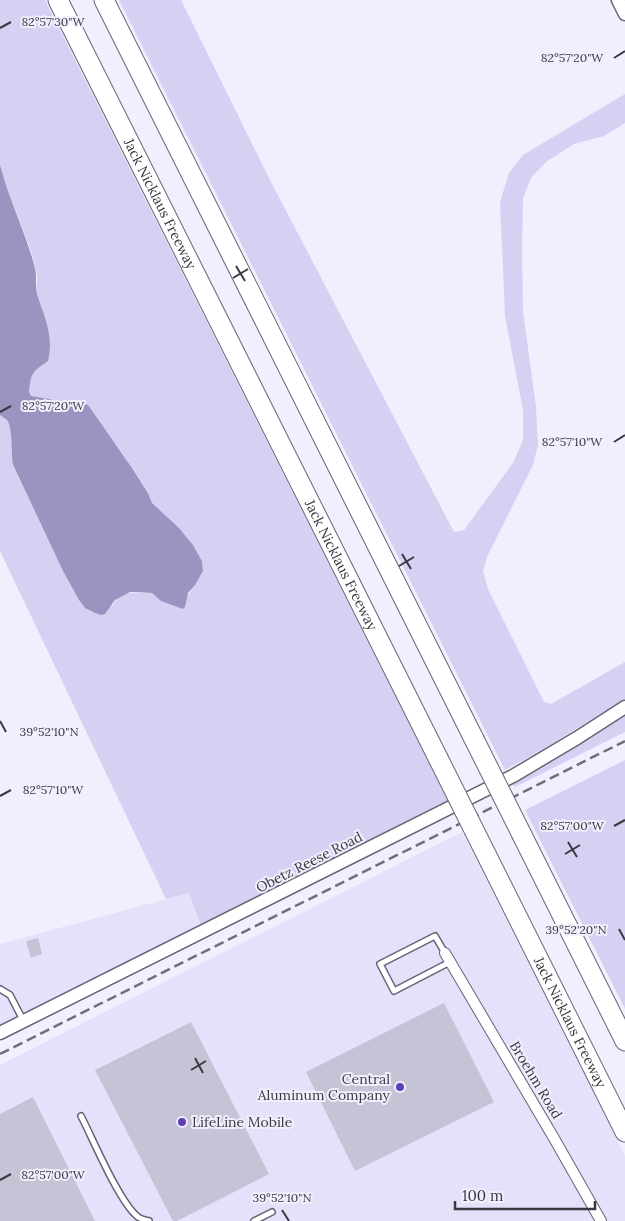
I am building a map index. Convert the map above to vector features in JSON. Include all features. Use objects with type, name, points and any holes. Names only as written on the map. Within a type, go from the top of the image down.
[{"type":"highway","name":"Jack Nicklaus Freeway","points":[[58,0],[625,1132]]},
{"type":"highway","points":[[104,0],[625,1041]]},
{"type":"street","points":[[618,0],[625,14]]},
{"type":"street","name":"Obetz Reese Road","points":[[0,1033],[513,776],[625,707]]},
{"type":"street","name":"Broehm Road","points":[[448,958],[601,1221]]},
{"type":"lane","points":[[435,936],[448,958],[394,991],[380,964],[435,936]]},
{"type":"lane","points":[[0,990],[10,995],[23,1021]]},
{"type":"lane","points":[[81,1116],[118,1188],[131,1209],[139,1218],[149,1221]]},
{"type":"lane","points":[[254,1221],[272,1212]]},
{"type":"shaded area","points":[[0,0],[45,0],[448,801],[201,926],[189,893],[166,899],[0,551],[0,415],[9,424],[13,466],[63,571],[85,608],[112,606],[120,597],[135,592],[153,593],[161,601],[187,597],[203,571],[202,561],[193,545],[179,528],[152,503],[148,492],[122,453],[83,403],[69,405],[55,400],[30,396],[29,381],[46,351],[50,337],[37,293],[37,276],[28,242],[0,165]]},
{"type":"shaded area","points":[[119,0],[181,0],[271,182],[454,532],[464,530],[513,463],[523,440],[523,410],[505,316],[500,202],[509,173],[523,155],[625,94],[625,123],[604,136],[574,144],[546,162],[531,178],[523,199],[523,311],[536,407],[538,445],[533,465],[487,557],[483,571],[488,589],[544,702],[551,704],[625,662],[625,699],[535,754],[505,770]]},
{"type":"shaded area","points":[[0,165],[36,271],[37,294],[46,319],[49,335],[50,351],[48,361],[36,370],[32,376],[29,389],[30,394],[31,396],[54,400],[65,405],[77,406],[83,403],[88,405],[132,468],[152,503],[179,528],[193,545],[202,561],[203,571],[188,593],[183,609],[161,601],[152,593],[140,592],[130,592],[115,600],[105,614],[101,615],[85,608],[63,571],[13,465],[9,424],[0,415]]},
{"type":"shaded area","points":[[625,714],[625,732],[515,787],[512,783],[548,763]]},
{"type":"shaded area","points":[[625,760],[625,1009],[525,810]]},
{"type":"shaded area","points":[[462,832],[625,1156],[625,1221],[0,1221],[0,1065]]},
{"type":"shaded area","points":[[189,893],[201,926],[0,1027],[0,944]]},
{"type":"building","points":[[38,938],[42,954],[31,958],[26,941]]},
{"type":"building","name":"Central Aluminum Company","points":[[444,1003],[494,1102],[355,1171],[306,1072]]},
{"type":"building","name":"LifeLine Mobile","points":[[191,1022],[269,1174],[177,1221],[173,1221],[95,1070]]},
{"type":"building","points":[[33,1097],[95,1221],[0,1221],[0,1114]]},
{"type":"railway","points":[[0,1054],[625,741]]},
{"type":"place","name":"Central Aluminum Company","points":[[400,1087]]},
{"type":"place","name":"LifeLine Mobile","points":[[182,1122]]}]
